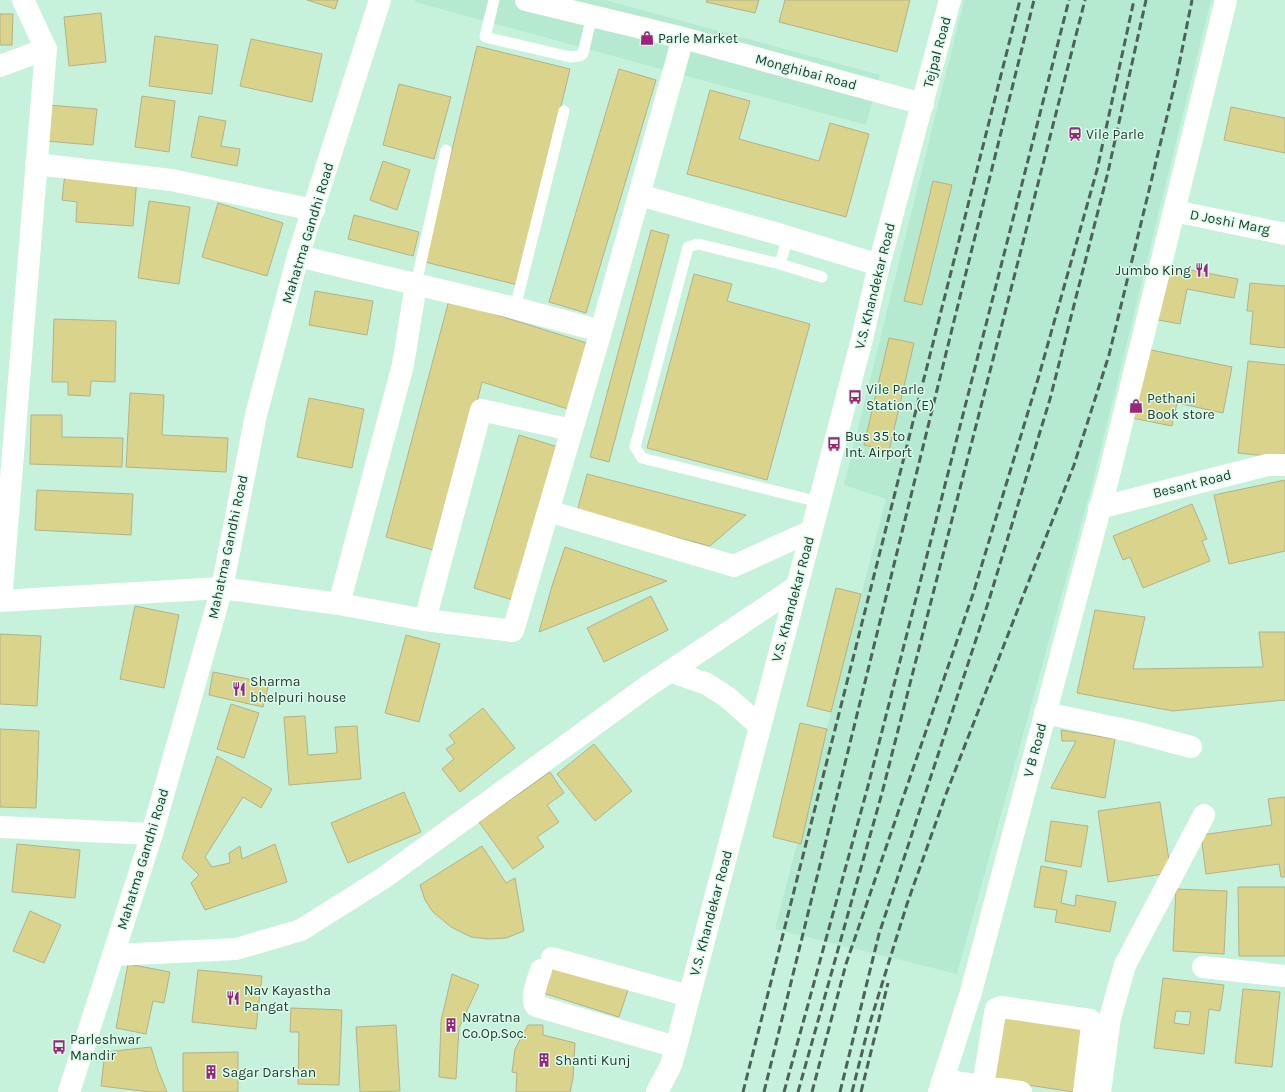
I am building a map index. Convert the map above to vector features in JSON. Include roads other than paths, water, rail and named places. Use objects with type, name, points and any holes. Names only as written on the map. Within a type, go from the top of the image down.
[{"type":"street","points":[[23,0],[46,49],[0,601],[222,588],[339,604],[425,620],[513,631],[601,332],[683,38]]},
{"type":"street","name":"Mahatma Gandhi Road","points":[[69,1092],[152,834],[222,588],[256,415],[298,256],[314,210],[380,0]]},
{"type":"street","name":"Monghibai Road","points":[[526,0],[683,38],[923,104]]},
{"type":"street","name":"Tejpal Road","points":[[923,104],[950,0]]},
{"type":"street","name":"V B Road","points":[[941,1086],[971,992],[1099,508],[1108,479],[1226,0]]},
{"type":"street","points":[[0,66],[46,49]]},
{"type":"street","name":"V.S. Khandekar Road","points":[[657,1092],[671,1065],[862,339],[879,265],[923,104]]},
{"type":"street","points":[[36,164],[171,180],[314,210]]},
{"type":"street","points":[[639,195],[788,237],[879,265]]},
{"type":"street","name":"D Joshi Marg","points":[[1174,211],[1285,234]]},
{"type":"street","points":[[298,256],[515,308],[601,332]]},
{"type":"street","points":[[339,604],[403,365],[416,284]]},
{"type":"street","points":[[425,620],[480,410],[572,430]]},
{"type":"street","name":"Besant Road","points":[[1099,508],[1268,465],[1285,465]]},
{"type":"street","points":[[548,511],[734,566],[811,531]]},
{"type":"street","points":[[113,955],[236,949],[301,930],[382,879],[645,688],[796,587]]},
{"type":"street","points":[[670,671],[707,684],[727,697],[760,726]]},
{"type":"street","points":[[1045,713],[1135,732],[1190,747]]},
{"type":"street","points":[[1100,1092],[1110,1018],[1125,965],[1204,815]]},
{"type":"street","points":[[0,827],[152,834]]},
{"type":"street","points":[[676,1046],[536,1006],[533,999],[547,964],[689,996]]},
{"type":"street","points":[[1202,967],[1285,976]]},
{"type":"street","points":[[983,1086],[994,1013],[996,1009],[1001,1007],[1090,1020],[1092,1025],[1084,1092]]},
{"type":"street","points":[[941,1086],[983,1086],[1020,1092]]},
{"type":"lane","points":[[494,0],[484,40],[575,58],[583,53],[592,16]]},
{"type":"lane","points":[[515,308],[564,111]]},
{"type":"lane","points":[[416,284],[446,150]]},
{"type":"lane","points":[[780,264],[788,237]]},
{"type":"lane","points":[[819,502],[642,458],[635,447],[688,247],[698,244],[780,264],[822,277]]},
{"type":"railway","points":[[743,1092],[1020,0]]},
{"type":"railway","points":[[764,1092],[1034,0]]},
{"type":"railway","points":[[784,1092],[868,786],[1069,0]]},
{"type":"railway","points":[[798,1092],[882,793],[1085,0]]},
{"type":"railway","points":[[812,1092],[846,964],[973,594],[1038,379],[1097,170],[1134,0]]},
{"type":"railway","points":[[840,1092],[879,934],[989,600],[1050,399],[1108,172],[1146,0]]},
{"type":"railway","points":[[852,1092],[868,1029],[907,904],[946,794],[1074,465],[1109,355],[1177,75],[1192,0]]},
{"type":"railway","points":[[861,1092],[888,983]]},
{"type":"place","name":"Parle Market","points":[[647,38]]},
{"type":"place","name":"Vile Parle","points":[[1075,134]]},
{"type":"place","name":"Jumbo King","points":[[1202,270]]},
{"type":"place","name":"Vile Parle Station (E)","points":[[855,397]]},
{"type":"place","name":"Pethani Book store","points":[[1136,406]]},
{"type":"place","name":"Bus 35 to Int. Airport","points":[[834,444]]},
{"type":"place","name":"Sharma bhelpuri house","points":[[239,689]]},
{"type":"place","name":"Nav Kayastha Pangat","points":[[233,998]]},
{"type":"place","name":"Navratna Co.Op.Soc.","points":[[451,1025]]},
{"type":"place","name":"Parleshwar Mandir","points":[[59,1047]]},
{"type":"place","name":"Shanti Kunj","points":[[544,1060]]},
{"type":"place","name":"Sagar Darshan","points":[[211,1072]]}]
